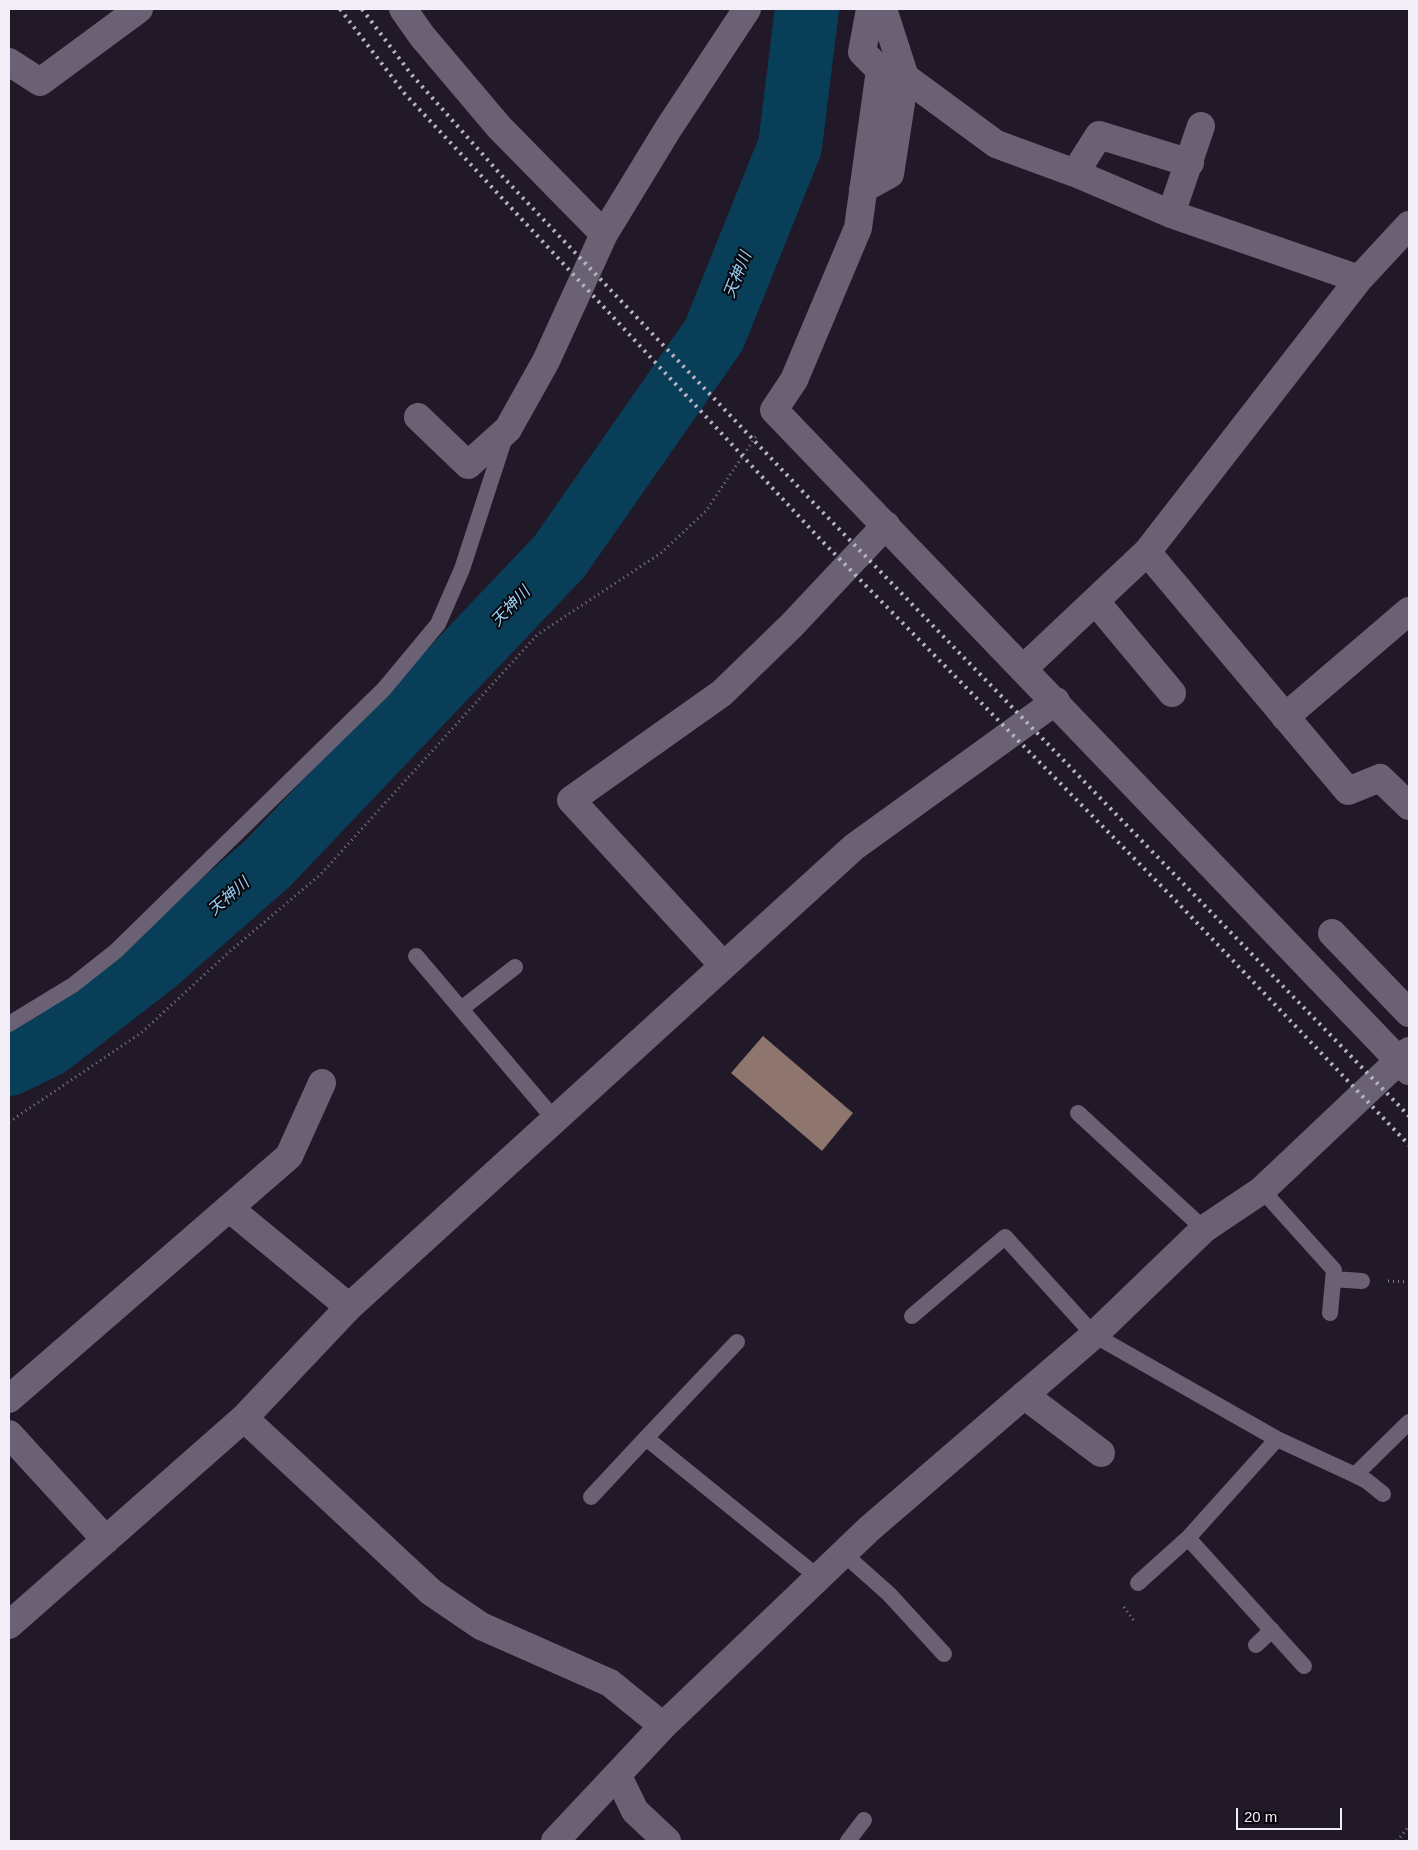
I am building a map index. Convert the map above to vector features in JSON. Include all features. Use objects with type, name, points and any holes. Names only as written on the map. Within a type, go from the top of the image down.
[{"type":"street","points":[[9,62],[40,82],[139,9]]},
{"type":"street","points":[[403,9],[422,36],[499,127],[604,234]]},
{"type":"street","points":[[418,417],[468,465],[508,429],[546,361],[604,234],[668,129],[747,9]]},
{"type":"street","points":[[555,1841],[663,1726],[820,1578],[869,1529],[1094,1335],[1204,1229],[1262,1190],[1406,1061],[774,410],[794,380],[858,228],[880,70],[862,52],[870,9]]},
{"type":"street","points":[[863,189],[890,174],[904,77],[883,9]]},
{"type":"street","points":[[904,77],[996,144],[1075,173],[1171,214],[1359,279]]},
{"type":"street","points":[[1171,214],[1190,163],[1201,126]]},
{"type":"street","points":[[1075,173],[1099,136],[1190,163]]},
{"type":"street","points":[[1024,668],[1147,552],[1359,279],[1409,225]]},
{"type":"street","points":[[723,965],[571,800],[722,693],[792,625],[886,526]]},
{"type":"street","points":[[1147,552],[1348,790],[1380,778],[1409,806]]},
{"type":"street","points":[[1096,602],[1172,693]]},
{"type":"street","points":[[1285,717],[1409,611]]},
{"type":"street","points":[[9,1625],[244,1418],[349,1307],[723,965],[783,914],[854,847],[1056,701]]},
{"type":"street","points":[[1332,933],[1409,1013]]},
{"type":"street","points":[[9,1399],[289,1156],[322,1083]]},
{"type":"street","points":[[229,1208],[349,1307]]},
{"type":"street","points":[[1024,1395],[1101,1453]]},
{"type":"street","points":[[244,1418],[431,1592],[480,1626],[610,1684],[663,1726]]},
{"type":"street","points":[[9,1434],[106,1540]]},
{"type":"street","points":[[618,1776],[636,1811],[667,1841]]},
{"type":"lane","points":[[9,1024],[73,985],[116,951],[384,689],[438,624],[462,570],[508,429]]},
{"type":"lane","points":[[416,956],[555,1120]]},
{"type":"lane","points":[[461,1009],[514,967]]},
{"type":"lane","points":[[1078,1113],[1204,1229]]},
{"type":"lane","points":[[1262,1190],[1334,1270],[1330,1313]]},
{"type":"lane","points":[[912,1316],[1005,1237],[1094,1335],[1277,1439],[1367,1481],[1383,1494]]},
{"type":"lane","points":[[1333,1279],[1362,1281]]},
{"type":"lane","points":[[592,1497],[737,1342]]},
{"type":"lane","points":[[1354,1475],[1409,1422]]},
{"type":"lane","points":[[646,1438],[820,1578]]},
{"type":"lane","points":[[1138,1583],[1188,1538],[1277,1439]]},
{"type":"lane","points":[[1188,1538],[1304,1666]]},
{"type":"lane","points":[[844,1554],[889,1594],[944,1654]]},
{"type":"lane","points":[[1256,1646],[1272,1630]]},
{"type":"lane","points":[[848,1841],[864,1820]]},
{"type":"path","points":[[9,1122],[141,1033],[228,952],[321,874],[537,635],[661,553],[706,511],[774,410]]},
{"type":"path","points":[[1397,1841],[1409,1826]]},
{"type":"building","points":[[763,1036],[853,1113],[822,1151],[731,1073]]},
{"type":"waterway","name":"天神川","points":[[9,1064],[48,1045],[154,963],[268,863],[559,557],[714,335],[790,146],[807,9]]},
{"type":"railway","points":[[340,9],[405,94],[820,539],[1177,902],[1409,1145]]},
{"type":"railway","points":[[362,9],[411,74],[502,176],[806,495],[1409,1116]]}]
